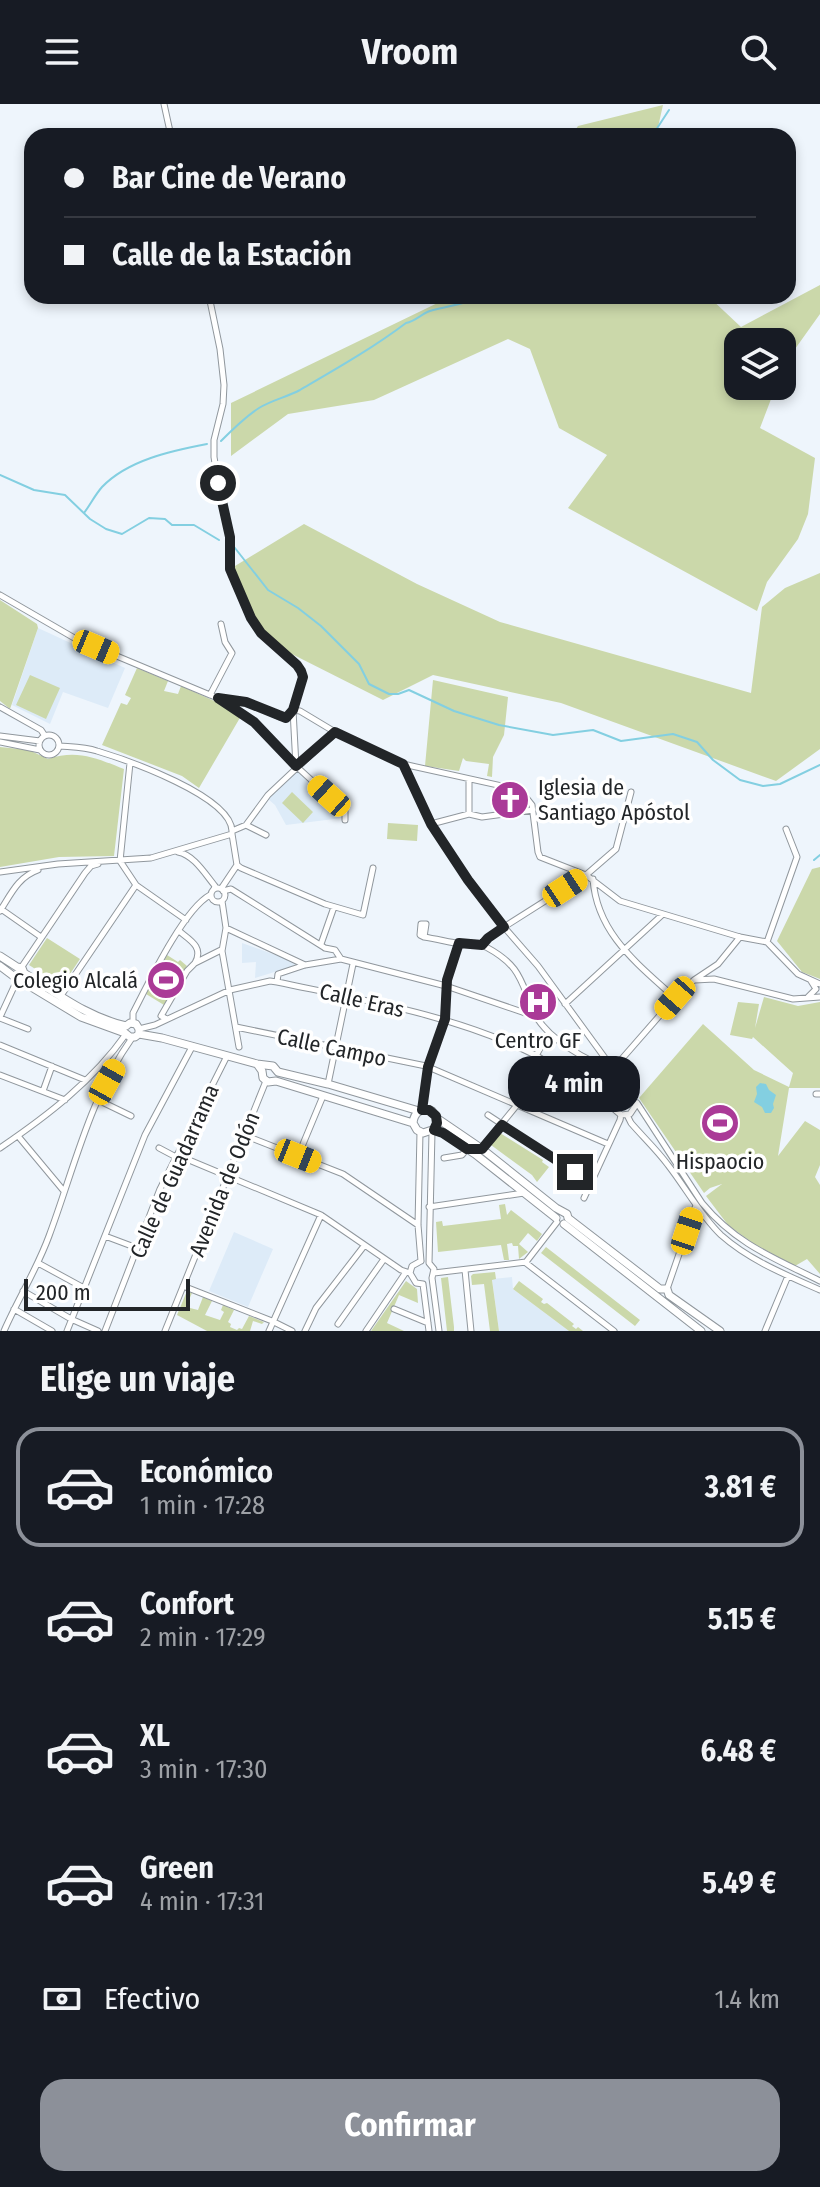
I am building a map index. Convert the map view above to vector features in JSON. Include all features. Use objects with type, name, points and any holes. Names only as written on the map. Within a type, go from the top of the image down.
[{"type":"street","points":[[164,104],[169,128]]},
{"type":"street","points":[[211,304],[224,385],[214,457],[230,537],[230,569],[251,618],[261,633],[301,671],[303,677],[293,710],[286,718]]},
{"type":"street","points":[[0,595],[76,639],[218,698],[246,702],[286,718],[295,725]]},
{"type":"street","points":[[210,695],[232,653],[225,642],[221,624]]},
{"type":"street","points":[[218,698],[254,722],[345,811],[345,820]]},
{"type":"street","points":[[0,707],[41,730],[40,750]]},
{"type":"street","points":[[293,710],[296,766]]},
{"type":"street","points":[[293,710],[403,764],[520,790],[530,800],[533,810],[540,857],[586,875],[620,901],[740,937],[767,942],[798,974],[820,984]]},
{"type":"street","points":[[0,872],[58,864],[151,858],[232,833],[246,825],[268,795],[335,732]]},
{"type":"street","points":[[0,736],[53,736],[60,746]]},
{"type":"street","points":[[0,742],[40,750],[49,756],[56,753],[60,746]]},
{"type":"street","points":[[60,746],[94,750],[178,781],[222,810],[230,820],[237,865],[222,890],[226,928],[222,949],[239,1047]]},
{"type":"street","points":[[130,763],[120,861],[136,885],[186,920]]},
{"type":"street","points":[[403,764],[431,824],[468,880],[538,966],[619,1074],[702,1203],[746,1244],[820,1281]]},
{"type":"street","points":[[469,780],[469,814]]},
{"type":"street","points":[[482,945],[504,927],[586,875],[616,849],[631,792]]},
{"type":"street","points":[[431,824],[469,814],[482,817],[533,810]]},
{"type":"street","points":[[246,825],[266,835]]},
{"type":"street","points":[[767,942],[797,857],[786,829]]},
{"type":"street","points":[[4,1331],[49,1236],[98,1100],[132,1031],[133,1013],[186,920],[215,886],[191,858],[184,852],[177,852]]},
{"type":"street","points":[[28,1029],[0,1018],[19,973],[91,866],[110,862]]},
{"type":"street","points":[[41,937],[1,910],[24,876],[58,864]]},
{"type":"street","points":[[237,865],[272,883],[363,915],[373,868]]},
{"type":"street","points":[[593,879],[603,919],[624,951],[675,998]]},
{"type":"street","points":[[59,997],[136,885]]},
{"type":"street","points":[[212,892],[231,889],[323,946],[335,950],[341,959],[353,964],[446,986],[537,1017]]},
{"type":"street","points":[[212,892],[214,901],[222,901]]},
{"type":"street","points":[[322,962],[323,946],[334,907]]},
{"type":"street","points":[[565,1004],[663,914]]},
{"type":"street","points":[[226,928],[305,965]]},
{"type":"street","points":[[179,931],[195,944],[198,950],[195,963]]},
{"type":"street","points":[[424,937],[482,945],[510,964],[519,974],[537,1017],[548,1033],[600,1066],[613,1069]]},
{"type":"street","points":[[740,937],[718,964],[675,998],[613,1069],[620,1084],[619,1094],[611,1102],[614,1109],[624,1115],[667,1162],[709,1222],[733,1245],[820,1290]]},
{"type":"street","points":[[413,1123],[420,1110],[428,1067],[445,1019],[446,986],[459,943]]},
{"type":"street","points":[[166,1019],[161,1016],[187,971],[195,963],[222,949]]},
{"type":"street","points":[[0,956],[19,973],[23,982],[81,1017],[132,1031],[157,1032],[263,1067],[275,1067],[278,1072],[432,1111],[438,1119],[482,1149],[561,1219]]},
{"type":"street","points":[[157,1032],[166,1019],[230,990],[277,982],[278,974],[305,965],[341,959]]},
{"type":"street","points":[[328,1084],[353,964]]},
{"type":"street","points":[[0,966],[19,973],[88,1014],[132,1031]]},
{"type":"street","points":[[694,980],[714,979],[793,999],[820,997]]},
{"type":"street","points":[[804,1000],[816,989],[811,981]]},
{"type":"street","name":"Calle Eras","points":[[277,982],[445,1019],[536,1056],[600,1099],[611,1102]]},
{"type":"street","name":"Calle Campo","points":[[236,1027],[428,1067],[608,1144]]},
{"type":"street","points":[[0,1148],[65,1100],[132,1031]]},
{"type":"street","points":[[482,1149],[517,1105],[548,1033]]},
{"type":"street","points":[[0,1045],[85,1080]]},
{"type":"street","points":[[67,1331],[145,1135],[193,1046]]},
{"type":"street","name":"Calle de Guadarrama","points":[[105,1331],[160,1189],[227,1056]]},
{"type":"street","points":[[43,1091],[52,1066]]},
{"type":"street","points":[[263,1067],[263,1078],[271,1083],[276,1081],[413,1123],[420,1132],[418,1225],[421,1261]]},
{"type":"street","points":[[276,1081],[278,1072]]},
{"type":"street","points":[[0,1075],[65,1100]]},
{"type":"street","name":"Avenida de Odón","points":[[165,1331],[266,1081]]},
{"type":"street","points":[[619,1094],[632,1096]]},
{"type":"street","points":[[298,1156],[323,1095]]},
{"type":"street","points":[[584,1198],[620,1120],[635,1108],[632,1096]]},
{"type":"street","points":[[98,1100],[131,1116]]},
{"type":"street","points":[[488,1115],[591,1183]]},
{"type":"street","points":[[438,1119],[433,1131],[429,1263],[439,1331]]},
{"type":"street","points":[[420,1132],[443,1133],[663,1294],[720,1331]]},
{"type":"street","points":[[244,1135],[343,1174],[418,1225]]},
{"type":"street","points":[[18,1136],[63,1191]]},
{"type":"street","points":[[159,1148],[321,1215],[408,1273],[416,1283],[423,1284],[433,1276],[526,1262],[561,1219]]},
{"type":"street","points":[[467,1149],[482,1149]]},
{"type":"street","points":[[444,1158],[462,1155],[467,1149]]},
{"type":"street","points":[[667,1162],[673,1158]]},
{"type":"street","points":[[429,1207],[524,1193]]},
{"type":"street","points":[[663,1294],[696,1205]]},
{"type":"street","points":[[269,1331],[321,1215]]},
{"type":"street","points":[[105,1236],[137,1248]]},
{"type":"street","points":[[305,1331],[316,1308],[364,1246]]},
{"type":"street","points":[[338,1324],[384,1259]]},
{"type":"street","points":[[526,1262],[614,1331]]},
{"type":"street","points":[[38,1263],[84,1288]]},
{"type":"street","points":[[366,1331],[414,1263],[429,1263]]},
{"type":"street","points":[[465,1270],[471,1331]]},
{"type":"street","points":[[765,1331],[788,1276]]},
{"type":"street","points":[[423,1284],[429,1331]]},
{"type":"street","points":[[183,1286],[292,1331]]},
{"type":"street","points":[[23,1291],[98,1331]]},
{"type":"street","points":[[663,1294],[701,1331]]},
{"type":"street","points":[[14,1309],[52,1331]]},
{"type":"street","points":[[394,1309],[428,1323]]},
{"type":"shaded area","points":[[38,628],[125,668],[108,708],[63,692],[50,724],[12,705]]},
{"type":"shaded area","points":[[296,770],[331,805],[342,811],[342,818],[286,825],[268,799]]},
{"type":"shaded area","points":[[242,943],[295,962],[294,966],[255,978],[256,962],[242,963]]},
{"type":"shaded area","points":[[234,1232],[273,1249],[248,1307],[209,1291]]},
{"type":"shaded area","points":[[512,1277],[513,1289],[569,1331],[499,1331],[492,1279]]},
{"type":"green space","points":[[663,105],[658,128],[577,128]]},
{"type":"green space","points":[[820,285],[820,314],[796,348],[796,328],[724,328],[724,400],[771,400],[760,428],[815,458],[808,514],[798,539],[767,582],[757,611],[568,508],[607,455],[559,428],[530,349],[508,339],[374,400],[288,414],[231,456],[231,403],[435,304],[717,304],[741,327],[784,304],[796,304],[796,298]]},
{"type":"green space","points":[[304,524],[417,584],[500,622],[751,693],[762,607],[785,588],[820,573],[820,749],[776,781],[561,703],[433,675],[383,700],[272,644],[261,633],[230,569]]},
{"type":"green space","points":[[0,600],[37,624],[38,628],[10,709],[0,701]]},
{"type":"green space","points":[[137,668],[168,681],[164,691],[178,694],[181,686],[241,716],[199,788],[182,776],[102,745],[121,703],[127,705],[131,698],[125,695]]},
{"type":"green space","points":[[30,675],[60,688],[46,719],[16,705]]},
{"type":"green space","points":[[433,680],[508,697],[504,735],[493,757],[492,777],[487,776],[489,764],[463,758],[459,771],[425,766]]},
{"type":"green space","points":[[0,747],[29,750],[48,759],[68,755],[86,756],[124,769],[114,856],[59,857],[0,867]]},
{"type":"green space","points":[[292,792],[313,812],[303,823],[282,803]]},
{"type":"green space","points":[[388,823],[418,825],[417,841],[387,839]]},
{"type":"green space","points":[[820,867],[820,979],[802,972],[777,941],[812,869]]},
{"type":"green space","points":[[47,938],[80,959],[62,986],[29,965]]},
{"type":"green space","name":"Colegio Alcalá","points":[[167,955],[187,966],[164,1005],[146,994]]},
{"type":"green space","points":[[764,997],[798,1006],[820,1002],[820,1088],[789,1088],[778,1156],[805,1121],[820,1130],[820,1165],[815,1177],[820,1185],[820,1274],[807,1259],[795,1266],[754,1244],[728,1225],[706,1196],[722,1184],[704,1193],[639,1098],[703,1024],[754,1070],[789,1087],[793,1073],[753,1037],[730,1035],[738,1002],[759,1004],[755,1028]]},
{"type":"green space","points":[[500,1133],[549,1167],[537,1182],[491,1145]]},
{"type":"green space","points":[[505,1204],[507,1215],[511,1210],[542,1234],[537,1241],[528,1233],[519,1244],[528,1252],[519,1259],[518,1246],[512,1243],[507,1244],[509,1260],[504,1260],[501,1245],[438,1252],[436,1222],[442,1221],[443,1226],[501,1219],[499,1205]]},
{"type":"green space","points":[[546,1247],[640,1320],[635,1326],[541,1253]]},
{"type":"green space","points":[[495,1272],[496,1279],[492,1280],[499,1331],[490,1331],[484,1284],[472,1285],[471,1276]]},
{"type":"green space","points":[[448,1277],[454,1331],[447,1331],[441,1278]]},
{"type":"green space","points":[[406,1281],[417,1289],[418,1303],[399,1295],[387,1323],[404,1331],[371,1331]]},
{"type":"green space","points":[[519,1281],[543,1299],[541,1302],[547,1303],[574,1324],[572,1326],[583,1331],[569,1331],[513,1289]]},
{"type":"green space","points":[[187,1291],[192,1293],[186,1307],[198,1310],[203,1297],[212,1301],[205,1315],[220,1320],[223,1305],[234,1310],[228,1322],[230,1327],[237,1330],[242,1329],[249,1316],[264,1322],[253,1321],[250,1331],[207,1331],[177,1315]]},
{"type":"water","points":[[760,1083],[766,1084],[776,1095],[771,1113],[765,1113],[754,1102],[756,1087]]},
{"type":"waterway","points":[[657,128],[669,110]]},
{"type":"waterway","points":[[221,441],[259,408],[300,390],[406,323],[430,311],[460,304]]},
{"type":"waterway","points":[[84,513],[102,487],[124,470],[165,454],[207,444]]},
{"type":"waterway","points":[[0,475],[34,490],[65,495],[90,519],[122,534],[149,518],[165,519],[172,525],[194,525],[219,540]]},
{"type":"waterway","points":[[231,543],[268,590],[321,626],[359,664],[369,684],[389,694],[409,690],[454,711],[499,725],[553,735],[593,730],[621,741],[673,734],[697,742],[713,760],[740,780],[763,786],[780,784],[820,765]]},
{"type":"waterway","points":[[814,860],[820,855]]},
{"type":"place","name":"Iglesia de Santiago Apóstol","points":[[510,800]]},
{"type":"place","name":"Colegio Alcalá","points":[[166,980]]},
{"type":"place","name":"Centro GF","points":[[538,1002]]},
{"type":"place","name":"Hispaocio","points":[[720,1123]]},
{"type":"route","points":[[218,483],[230,537],[230,569],[251,618],[261,633],[297,665],[303,677],[293,710],[286,718],[237,699],[218,698],[254,722],[296,766],[335,732],[403,764],[431,824],[504,927],[482,945],[459,943],[447,980],[445,1019],[428,1067],[422,1110],[432,1111],[438,1119],[434,1130],[467,1149],[482,1149],[502,1125],[575,1172]]}]
